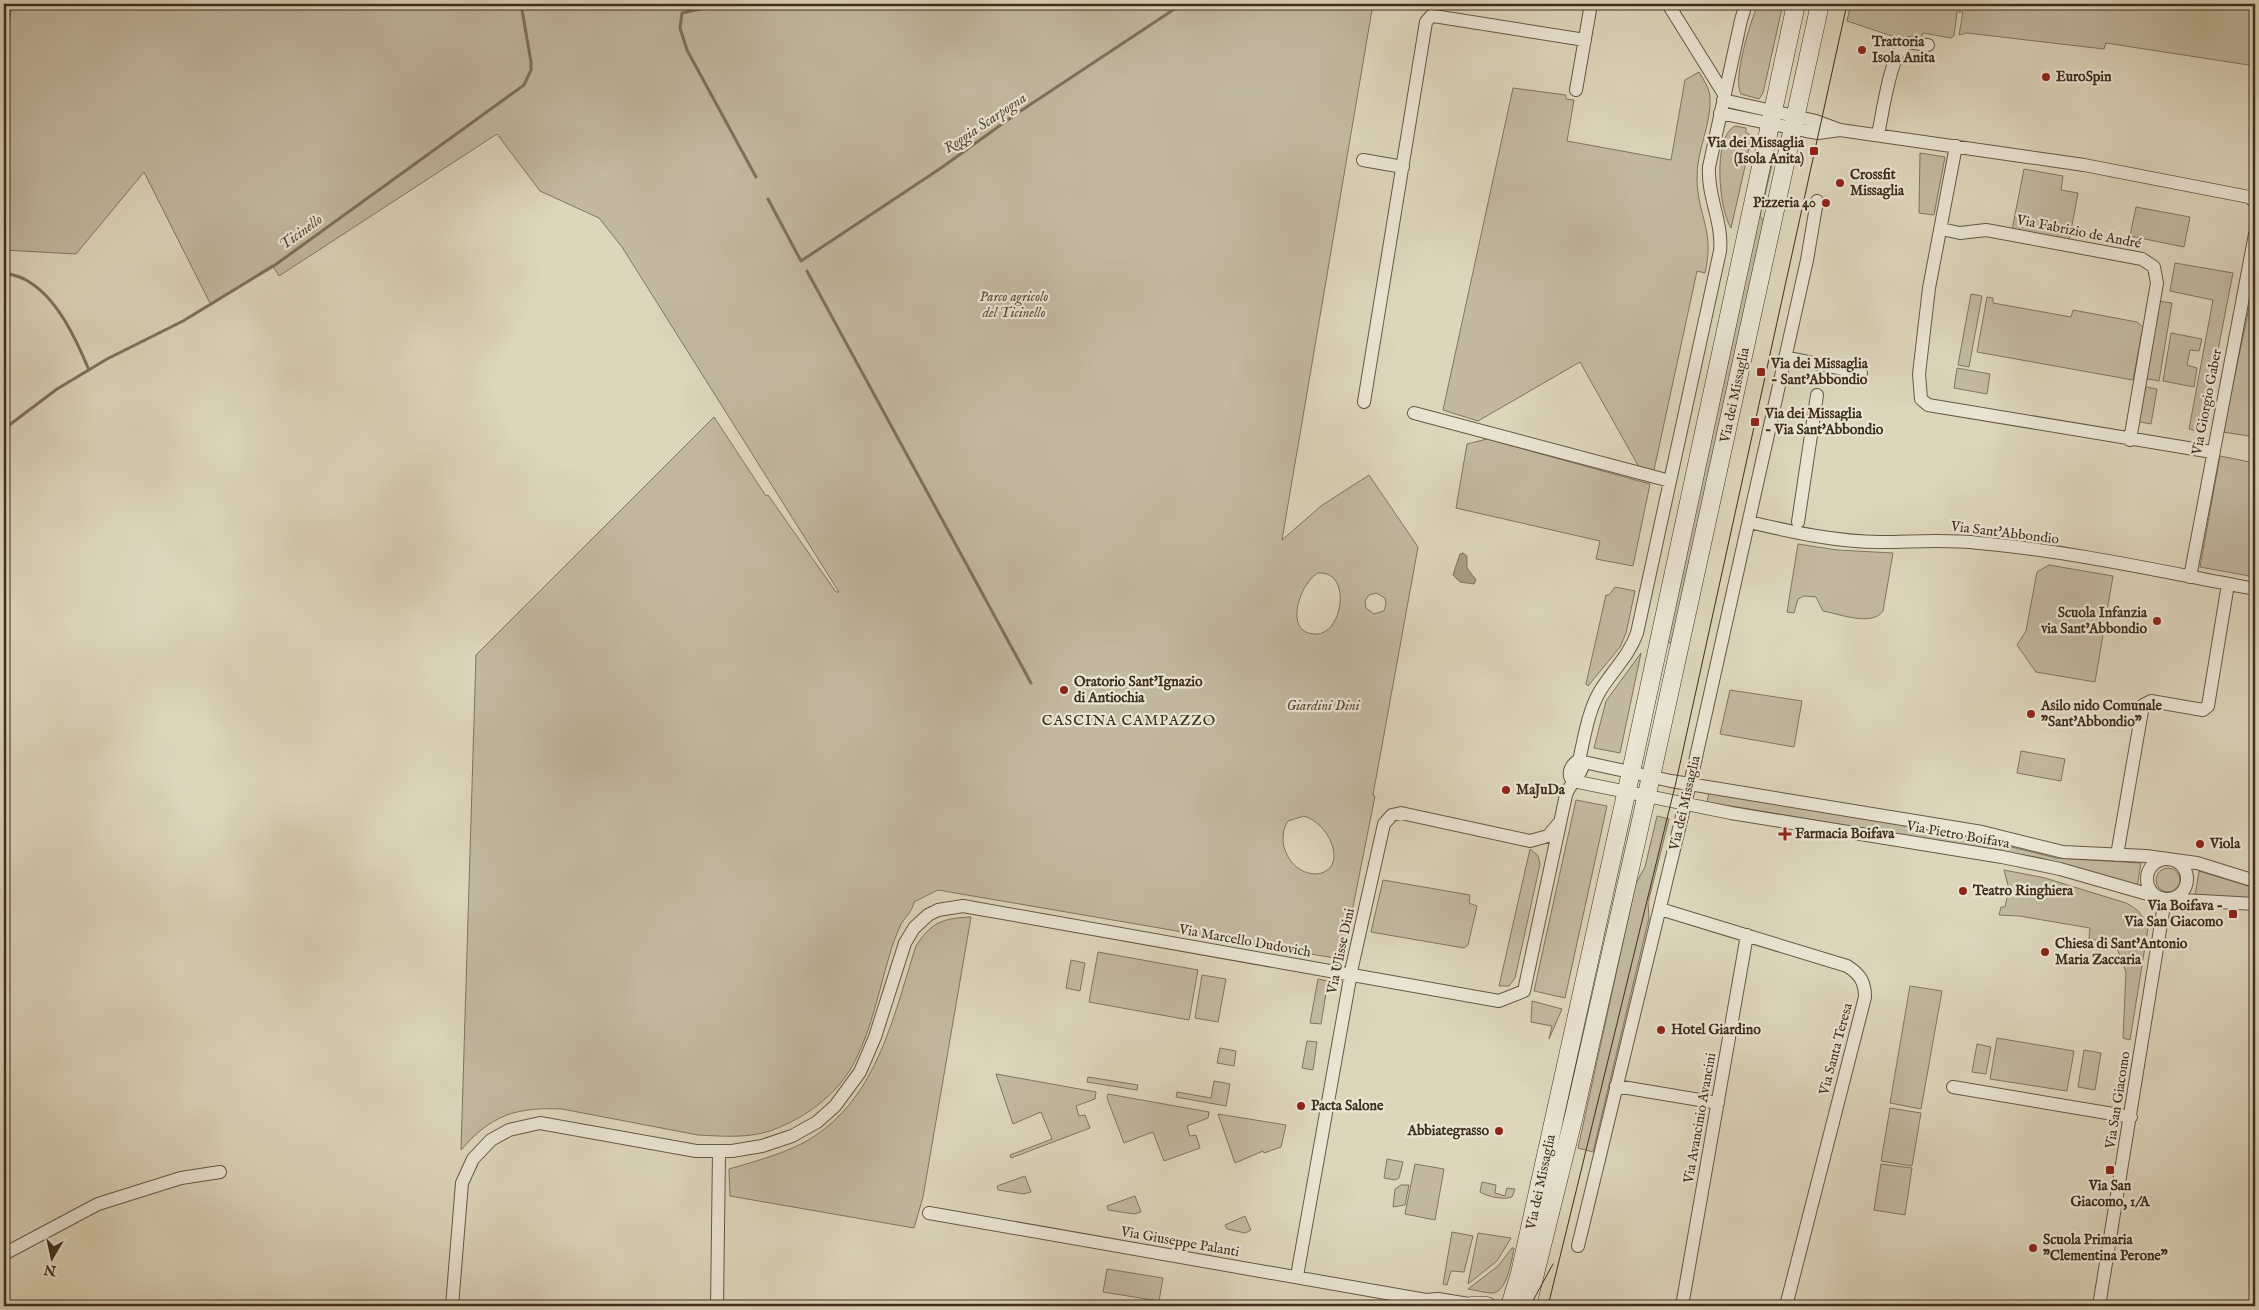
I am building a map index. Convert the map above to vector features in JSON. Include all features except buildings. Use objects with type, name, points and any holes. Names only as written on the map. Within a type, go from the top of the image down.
[{"type":"main road","name":"Via dei Missaglia","points":[[1510,1306],[1522,1264],[1631,773],[1796,4]]},
{"type":"main road","name":"Via dei Missaglia","points":[[1527,1306],[1574,1116],[1646,797],[1820,4]]},
{"type":"street","points":[[1576,90],[1591,4]]},
{"type":"street","points":[[1668,4],[1723,97],[1773,118]]},
{"type":"street","points":[[1548,876],[1566,795],[1573,781],[1580,776],[1582,768],[1579,761],[1596,698],[1630,650],[1637,633],[1720,251],[1720,230],[1708,174],[1723,97],[1746,4]]},
{"type":"street","points":[[1364,402],[1426,22],[1431,16],[1585,40]]},
{"type":"street","points":[[1878,134],[1896,56],[1904,45],[1910,42],[1928,45]]},
{"type":"street","points":[[1720,113],[1773,118],[1793,122],[1818,133],[1840,130],[1878,134],[2084,165],[2249,197],[2255,202]]},
{"type":"street","points":[[1956,146],[1929,288],[1921,354],[1919,395],[1924,403],[2130,440],[2212,452]]},
{"type":"street","points":[[1363,160],[1403,167]]},
{"type":"street","name":"Via dei Missaglia","points":[[1578,1246],[1690,784],[1750,522],[1817,201]]},
{"type":"street","name":"Via Fabrizio de André","points":[[1941,229],[1960,233],[1986,230],[2142,259],[2154,267],[2157,283],[2130,440]]},
{"type":"street","name":"Via Giorgio Gaber","points":[[2190,577],[2212,452],[2255,234]]},
{"type":"street","points":[[1785,357],[1861,373]]},
{"type":"street","points":[[1798,522],[1816,396]]},
{"type":"street","points":[[1414,413],[1670,481]]},
{"type":"street","name":"Via Sant'Abbondio","points":[[1750,522],[1828,538],[1879,542],[1936,540],[1978,542],[2030,549],[2255,589]]},
{"type":"street","points":[[2118,855],[2143,705],[2150,701],[2203,710],[2209,703],[2228,584]]},
{"type":"street","points":[[1579,761],[1650,778]]},
{"type":"street","name":"Via Pietro Boifava","points":[[1650,778],[1945,825],[2063,852],[2170,859],[2197,863],[2255,881]]},
{"type":"street","points":[[1573,781],[1646,797]]},
{"type":"street","name":"Via Pietro Boifava","points":[[1646,797],[2002,857],[2060,869],[2165,899],[2255,904]]},
{"type":"street","name":"Via Ulisse Dini","points":[[1297,1276],[1350,975],[1383,828],[1388,818],[1396,814],[1407,814],[1530,841]]},
{"type":"street","points":[[1530,841],[1548,836],[1561,819]]},
{"type":"street","points":[[1530,841],[1545,852],[1549,863],[1548,876]]},
{"type":"street","points":[[2170,859],[2184,868],[2187,884],[2181,894],[2165,899],[2154,894],[2148,883],[2148,877],[2153,866],[2170,859]]},
{"type":"street","name":"Via Marcello Dudovich","points":[[452,1306],[458,1201],[462,1183],[473,1159],[500,1134],[527,1125],[547,1124],[696,1151],[719,1152],[762,1146],[792,1136],[816,1122],[835,1106],[853,1084],[868,1055],[905,943],[914,928],[928,915],[938,910],[953,906],[968,907],[1500,1001],[1524,990],[1548,876]]},
{"type":"street","name":"Via San Giacomo","points":[[2099,1306],[2165,899]]},
{"type":"street","name":"Via Santa Teresa","points":[[1660,909],[1847,966],[1860,976],[1865,989],[1865,997],[1786,1306]]},
{"type":"street","name":"Via Avancinio Avancini","points":[[1682,1306],[1747,935]]},
{"type":"street","points":[[1616,1086],[1718,1103]]},
{"type":"street","points":[[1953,1087],[2131,1117]]},
{"type":"street","points":[[717,1306],[719,1152]]},
{"type":"street","points":[[4,1254],[98,1204],[181,1178],[220,1172]]},
{"type":"street","name":"Via Giuseppe Palanti","points":[[929,1214],[1297,1276],[1431,1303],[1438,1299],[1478,1306]]},
{"type":"green space","name":"Parco agricolo del Ticinello","points":[[4,4],[1373,4],[1282,540],[1321,506],[1369,475],[1418,547],[1373,795],[1375,796],[1343,957],[1340,959],[938,890],[914,902],[901,924],[891,949],[862,1047],[849,1072],[829,1095],[805,1114],[791,1122],[755,1135],[714,1136],[698,1135],[562,1109],[531,1110],[518,1112],[494,1121],[472,1138],[461,1150],[476,655],[714,417],[766,496],[768,495],[836,592],[839,592],[622,247],[599,218],[540,191],[497,134],[279,276],[272,265],[211,305],[144,172],[76,254],[4,250]],"holes":[[[1318,573],[1329,575],[1336,582],[1340,592],[1340,604],[1332,625],[1324,632],[1314,634],[1305,631],[1299,625],[1297,616],[1298,606],[1305,586]],[[1376,593],[1385,598],[1384,611],[1374,614],[1366,608],[1365,601],[1369,595]],[[1304,816],[1313,820],[1323,830],[1331,842],[1334,855],[1332,865],[1326,871],[1318,874],[1308,873],[1298,868],[1290,860],[1283,840],[1284,830],[1288,821]]]},
{"type":"green space","points":[[1758,4],[1783,4],[1763,93],[1759,99],[1741,94],[1739,87],[1744,50]]},
{"type":"green space","points":[[1851,4],[2255,4],[2255,66],[2106,43],[2104,49],[1967,33],[1959,35],[1963,12],[1957,12],[1954,36],[1951,38],[1923,33],[1921,40],[1892,36],[1847,21]]},
{"type":"green space","points":[[1699,72],[1710,96],[1709,117],[1697,169],[1698,192],[1707,235],[1708,258],[1705,273],[1697,271],[1654,470],[1639,467],[1580,362],[1478,421],[1443,410],[1513,88],[1566,95],[1566,99],[1574,100],[1567,141],[1671,160],[1685,80]]},
{"type":"green space","points":[[1735,126],[1746,128],[1746,132],[1750,135],[1751,140],[1731,228],[1723,206],[1720,158],[1728,133]]},
{"type":"green space","points":[[1920,153],[1945,157],[1934,215],[1919,213]]},
{"type":"green space","points":[[1771,155],[1774,156],[1760,216],[1764,222],[1672,643],[1665,642]]},
{"type":"green space","points":[[2024,169],[2063,176],[2061,190],[2078,193],[2069,241],[2012,230]]},
{"type":"green space","points":[[2136,207],[2190,217],[2184,247],[2130,236]]},
{"type":"green space","points":[[2175,263],[2233,273],[2202,432],[2189,429],[2213,300],[2170,291]]},
{"type":"green space","points":[[2255,279],[2255,437],[2223,432]]},
{"type":"green space","points":[[1971,294],[1982,296],[1969,367],[1958,365]]},
{"type":"green space","points":[[1987,297],[1993,298],[1993,303],[2071,317],[2073,310],[2137,322],[2143,327],[2133,380],[1977,352]]},
{"type":"green space","points":[[2157,301],[2172,303],[2159,381],[2143,378]]},
{"type":"green space","points":[[2171,333],[2202,339],[2199,351],[2190,350],[2187,365],[2197,368],[2194,387],[2163,381]]},
{"type":"green space","points":[[1957,368],[1990,374],[1987,394],[1954,388]]},
{"type":"green space","points":[[2141,386],[2157,389],[2151,424],[2135,421]]},
{"type":"green space","points":[[1487,439],[1650,484],[1633,566],[1596,559],[1600,541],[1456,508],[1467,444]]},
{"type":"green space","points":[[2220,456],[2255,463],[2255,577],[2200,567]]},
{"type":"green space","points":[[1798,544],[1837,550],[1893,553],[1883,611],[1878,616],[1871,618],[1847,617],[1823,611],[1816,597],[1804,596],[1798,599],[1794,613],[1787,612]]},
{"type":"green space","points":[[2049,565],[2113,576],[2095,682],[2036,672],[2017,645],[2026,631],[2037,572]]},
{"type":"green space","points":[[1615,587],[1635,591],[1626,633],[1620,647],[1588,686],[1586,684],[1606,595],[1609,595]]},
{"type":"green space","points":[[1641,653],[1620,753],[1594,748],[1606,701]]},
{"type":"green space","points":[[1730,690],[1802,701],[1794,747],[1720,734]]},
{"type":"green space","points":[[2021,751],[2065,759],[2061,781],[2017,773]]},
{"type":"green space","points":[[1709,793],[1967,836],[2056,858],[2141,863],[2137,888],[2041,858],[1707,802]]},
{"type":"green space","points":[[1576,800],[1607,806],[1565,998],[1534,991]]},
{"type":"green space","points":[[1657,816],[1669,819],[1648,903],[1649,918],[1593,1152],[1578,1148],[1636,883],[1645,867]]},
{"type":"green space","points":[[1530,849],[1538,856],[1540,864],[1515,978],[1509,986],[1499,986]]},
{"type":"green space","points":[[2168,868],[2177,871],[2180,880],[2177,889],[2168,892],[2159,889],[2156,880],[2159,871]]},
{"type":"green space","points":[[2004,870],[2045,878],[2126,903],[2137,910],[2142,916],[2148,928],[2130,1040],[2123,1038],[2126,972],[2115,943],[2089,939],[2090,928],[2019,916],[1999,915],[2001,907],[2005,907],[2009,889]]},
{"type":"green space","points":[[2199,871],[2255,888],[2255,899],[2195,896]]},
{"type":"green space","points":[[1383,880],[1470,895],[1469,903],[1477,906],[1468,945],[1464,948],[1371,932]]},
{"type":"green space","points":[[971,917],[923,1197],[914,1228],[730,1196],[729,1169],[775,1155],[801,1144],[826,1127],[847,1107],[864,1084],[878,1058],[889,1031],[916,946],[927,931],[939,923],[946,920]]},
{"type":"green space","points":[[1098,952],[1198,970],[1189,1020],[1089,1002]]},
{"type":"green space","points":[[1071,960],[1085,963],[1080,991],[1066,988]]},
{"type":"green space","points":[[1202,975],[1226,979],[1218,1022],[1195,1018]]},
{"type":"green space","points":[[1318,979],[1328,981],[1321,1024],[1310,1023]]},
{"type":"green space","points":[[1910,986],[1942,991],[1921,1109],[1890,1103]]},
{"type":"green space","points":[[1532,1001],[1562,1009],[1549,1039],[1552,1026],[1531,1022]]},
{"type":"green space","points":[[1997,1038],[2074,1051],[2067,1091],[1990,1079]]},
{"type":"green space","points":[[1307,1041],[1317,1042],[1313,1070],[1302,1068]]},
{"type":"green space","points":[[1977,1044],[1991,1047],[1986,1074],[1972,1072]]},
{"type":"green space","points":[[1220,1048],[1236,1051],[1234,1066],[1217,1063]]},
{"type":"green space","points":[[2084,1050],[2101,1053],[2095,1090],[2078,1087]]},
{"type":"green space","points":[[996,1074],[1096,1092],[1095,1099],[1076,1106],[1079,1116],[1085,1115],[1090,1128],[1011,1158],[1010,1155],[1052,1139],[1041,1112],[1013,1124]]},
{"type":"green space","points":[[1088,1077],[1138,1085],[1137,1090],[1087,1082]]},
{"type":"green space","points":[[1214,1081],[1230,1084],[1226,1106],[1176,1097],[1177,1092],[1211,1098]]},
{"type":"green space","points":[[1108,1094],[1209,1112],[1208,1118],[1187,1126],[1190,1136],[1196,1135],[1200,1148],[1164,1161],[1153,1132],[1124,1143],[1107,1098]]},
{"type":"green space","points":[[1890,1108],[1921,1113],[1912,1166],[1881,1161]]},
{"type":"green space","points":[[1218,1114],[1286,1125],[1281,1147],[1264,1153],[1263,1151],[1235,1163]]},
{"type":"green space","points":[[1387,1159],[1403,1162],[1399,1178],[1395,1180],[1384,1178]]},
{"type":"green space","points":[[1415,1164],[1444,1169],[1435,1220],[1405,1214]]},
{"type":"green space","points":[[1881,1164],[1912,1168],[1905,1215],[1874,1210]]},
{"type":"green space","points":[[1025,1176],[1031,1192],[1024,1194],[998,1190],[997,1186]]},
{"type":"green space","points":[[1482,1182],[1496,1185],[1495,1193],[1505,1196],[1507,1188],[1515,1189],[1512,1197],[1492,1197],[1480,1192]]},
{"type":"green space","points":[[1401,1185],[1409,1185],[1405,1205],[1393,1207],[1395,1189]]},
{"type":"green space","points":[[1135,1196],[1141,1212],[1134,1214],[1108,1210],[1107,1206]]},
{"type":"green space","points":[[1245,1216],[1251,1230],[1245,1233],[1227,1229],[1225,1225]]},
{"type":"green space","points":[[1452,1232],[1473,1236],[1464,1272],[1451,1271],[1447,1285],[1443,1284]]},
{"type":"green space","points":[[1478,1233],[1511,1238],[1497,1261],[1468,1284]]},
{"type":"green space","points":[[1514,1248],[1505,1282],[1497,1292],[1486,1293],[1468,1289],[1498,1266]]},
{"type":"green space","points":[[1107,1269],[1163,1278],[1159,1301],[1103,1292]]},
{"type":"shaded area","points":[[1463,553],[1467,556],[1467,568],[1476,580],[1474,584],[1460,582],[1453,575],[1460,554]]},
{"type":"waterway","points":[[4,52],[11,4]]},
{"type":"waterway","name":"Ticinello","points":[[4,429],[57,389],[107,359],[183,321],[275,265],[524,85],[531,70],[531,62],[521,4]]},
{"type":"waterway","points":[[707,4],[700,9],[682,13],[680,28],[687,50],[756,177]]},
{"type":"waterway","name":"Roggia Scarpogna","points":[[768,199],[801,261],[941,168],[1016,114],[1182,4]]},
{"type":"waterway","points":[[807,271],[1031,683]]},
{"type":"waterway","points":[[4,272],[21,277],[37,287],[47,297],[72,332],[89,370]]},
{"type":"tram line","points":[[1548,1306],[1676,782],[1847,4]]},
{"type":"tram line","points":[[1530,1306],[1553,1264]]},
{"type":"place","name":"Trattoria Isola Anita","points":[[1862,50]]},
{"type":"place","name":"EuroSpin","points":[[2046,77]]},
{"type":"place","name":"Via dei Missaglia (Isola Anita)","points":[[1814,151]]},
{"type":"place","name":"Crossfit Missaglia","points":[[1840,183]]},
{"type":"place","name":"Pizzeria 40","points":[[1826,203]]},
{"type":"place","name":"Via dei Missaglia - Sant'Abbondio","points":[[1761,372]]},
{"type":"place","name":"Via dei Missaglia - Via Sant'Abbondio","points":[[1755,422]]},
{"type":"place","name":"Scuola Infanzia via Sant'Abbondio","points":[[2157,621]]},
{"type":"place","name":"Oratorio Sant'Ignazio di Antiochia","points":[[1064,690]]},
{"type":"place","name":"Asilo nido Comunale \"Sant'Abbondio\"","points":[[2031,714]]},
{"type":"place","name":"MaJuDa","points":[[1506,790]]},
{"type":"place","name":"Farmacia Boifava","points":[[1785,834]]},
{"type":"place","name":"Viola","points":[[2200,844]]},
{"type":"place","name":"Teatro Ringhiera","points":[[1963,891]]},
{"type":"place","name":"Via Boifava - Via San Giacomo","points":[[2233,914]]},
{"type":"place","name":"Chiesa di Sant'Antonio Maria Zaccaria","points":[[2045,952]]},
{"type":"place","name":"Hotel Giardino","points":[[1661,1030]]},
{"type":"place","name":"Pacta Salone","points":[[1301,1106]]},
{"type":"place","name":"Abbiategrasso","points":[[1499,1131]]},
{"type":"place","name":"Via San Giacomo, 1/A","points":[[2110,1170]]},
{"type":"place","name":"Scuola Primaria \"Clementina Perone\"","points":[[2033,1248]]},
{"type":"district","name":"CASCINA CAMPAZZO","points":[[1129,720]]},
{"type":"park label","name":"Giardini Dini","points":[[1323,706]]}]
